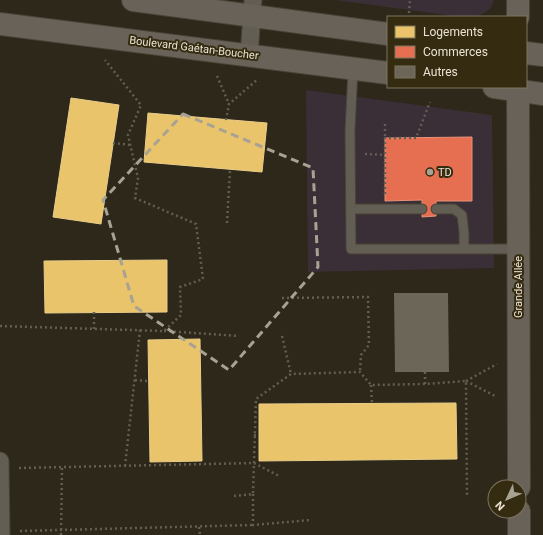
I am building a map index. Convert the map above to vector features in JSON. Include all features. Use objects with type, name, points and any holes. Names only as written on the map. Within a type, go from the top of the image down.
[{"type":"main road","points":[[133,0],[252,7],[387,34]]},
{"type":"main road","points":[[518,0],[518,16]]},
{"type":"main road","name":"Boulevard Gaétan-Boucher","points":[[0,24],[387,73]]},
{"type":"main road","points":[[527,53],[543,55]]},
{"type":"main road","points":[[506,88],[543,94]]},
{"type":"main road","name":"Grande Allée","points":[[518,89],[519,479]]},
{"type":"main road","points":[[519,519],[519,535]]},
{"type":"street","points":[[250,55],[252,7]]},
{"type":"street","points":[[0,461],[1,533]]},
{"type":"lane","points":[[353,69],[350,131],[351,250],[518,249]]},
{"type":"lane","points":[[350,209],[422,209]]},
{"type":"lane","points":[[436,209],[454,209],[462,215],[464,249]]},
{"type":"path","points":[[409,13],[410,0]]},
{"type":"path","points":[[85,34],[141,105],[128,135],[138,178],[135,198],[196,224],[203,279],[180,287],[181,315],[164,331]]},
{"type":"path","points":[[217,76],[228,104],[226,120]]},
{"type":"path","points":[[228,104],[257,80]]},
{"type":"path","points":[[385,138],[416,138],[430,102]]},
{"type":"path","points":[[385,124],[385,201]]},
{"type":"path","points":[[113,143],[130,145]]},
{"type":"path","points":[[227,223],[230,170]]},
{"type":"path","points":[[282,298],[368,297],[369,345],[361,355],[360,372],[371,385],[372,403]]},
{"type":"path","points":[[94,312],[94,329]]},
{"type":"path","points":[[0,326],[164,331],[239,336]]},
{"type":"path","points":[[125,466],[140,330]]},
{"type":"path","points":[[282,336],[291,374]]},
{"type":"path","points":[[371,385],[425,384],[466,381],[498,363]]},
{"type":"path","points":[[253,525],[256,399],[291,374],[360,372]]},
{"type":"path","points":[[424,372],[425,384]]},
{"type":"path","points":[[135,380],[148,381]]},
{"type":"path","points":[[466,381],[497,398]]},
{"type":"path","points":[[466,381],[467,496]]},
{"type":"path","points":[[254,435],[259,435]]},
{"type":"path","points":[[0,468],[254,463],[279,476]]},
{"type":"path","points":[[61,535],[62,467]]},
{"type":"path","points":[[234,496],[253,494]]},
{"type":"path","points":[[1,533],[253,525],[311,520]]},
{"type":"path","points":[[200,527],[200,535]]},
{"type":"highlighted area","points":[[183,114],[313,168],[318,267],[229,370],[134,306],[103,200]]},
{"type":"shaded area","points":[[335,0],[494,0],[491,8],[478,16],[454,16]]},
{"type":"shaded area","points":[[306,90],[492,115],[494,268],[308,272]]},
{"type":"building: Logements","points":[[71,98],[119,105],[101,224],[53,217]]},
{"type":"building: Logements","points":[[148,113],[267,123],[262,172],[144,162]]},
{"type":"building: Logements","points":[[167,260],[167,312],[45,313],[44,261]]},
{"type":"building: Logements","points":[[200,339],[202,461],[150,462],[148,340]]},
{"type":"building: Logements","points":[[456,403],[457,459],[259,461],[259,404]]},
{"type":"building: Commerces","points":[[472,137],[472,201],[436,201],[436,216],[422,217],[422,200],[385,201],[385,138]]},
{"type":"building: Autres","points":[[394,293],[448,293],[449,372],[395,372]]},
{"type":"place","name":"TD","points":[[430,172]]}]
